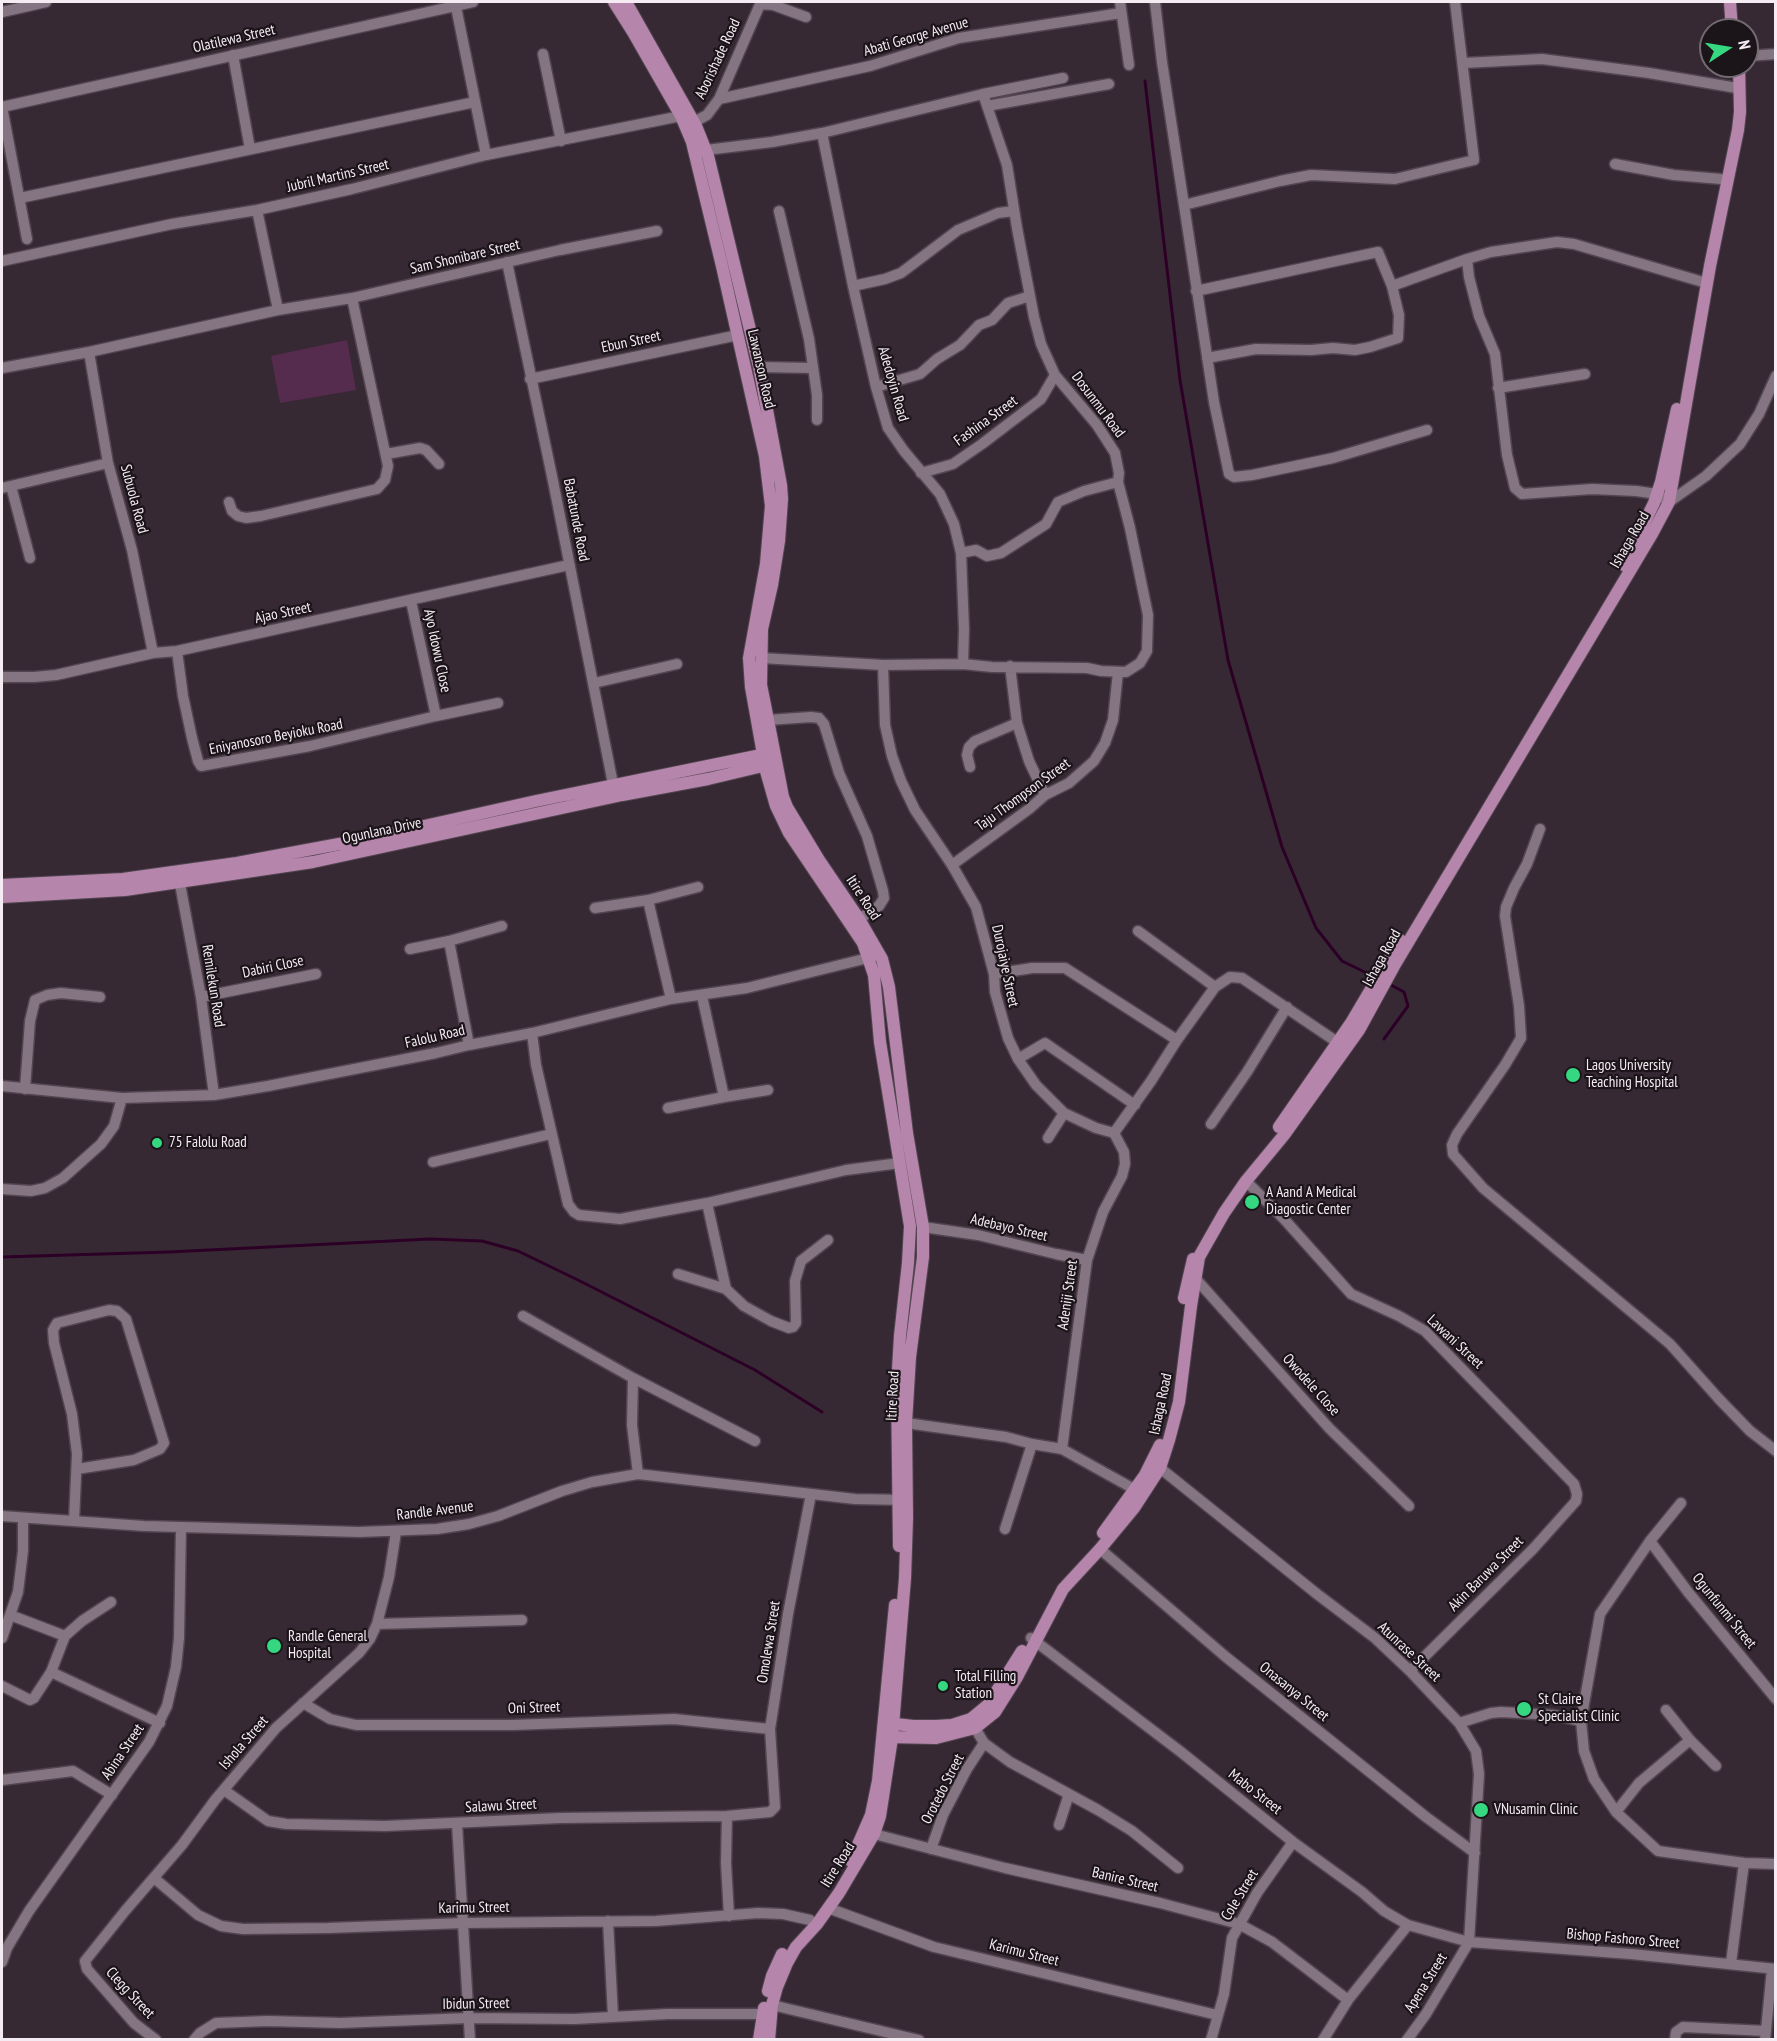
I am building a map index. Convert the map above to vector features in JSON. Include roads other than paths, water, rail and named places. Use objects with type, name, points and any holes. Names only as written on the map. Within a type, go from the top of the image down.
[{"type":"main road","name":"Lawanson Road","points":[[614,2],[681,116],[694,151],[738,335],[782,499],[779,541],[762,629],[761,685],[768,720],[771,758]]},
{"type":"main road","name":"Lawanson Road","points":[[626,2],[694,122],[706,150],[759,367],[771,506],[766,564],[749,658],[752,687],[771,758]]},
{"type":"main road","points":[[1732,2],[1733,18]]},
{"type":"main road","name":"Ishaga Road","points":[[888,1737],[936,1738],[975,1728],[995,1712],[1017,1677],[1057,1588],[1160,1468],[1179,1402],[1199,1257],[1224,1213],[1246,1181],[1290,1127],[1367,1007],[1629,554],[1657,494],[1679,399],[1703,282],[1711,227],[1731,144],[1737,78]]},
{"type":"main road","name":"Ishaga Road","points":[[1391,963],[1652,534],[1669,502],[1710,266],[1738,130],[1740,112],[1738,78]]},
{"type":"main road","name":"Ogunlana Drive","points":[[2,885],[178,877],[313,862],[614,790],[708,779],[771,758]]},
{"type":"main road","name":"Itire Road","points":[[759,2040],[768,2009],[796,1947],[828,1908],[874,1834],[880,1816],[889,1723],[886,1691],[903,1500],[910,1357],[923,1257],[923,1227],[907,1133],[889,987],[859,919],[794,820],[783,797],[771,758]]},
{"type":"main road","name":"Itire Road","points":[[771,758],[776,806],[789,833],[863,943],[875,957],[874,975],[880,1042],[910,1234],[897,1386],[903,1500]]},
{"type":"main road","name":"Ogunlana Drive","points":[[2,897],[115,891],[178,877]]},
{"type":"main road","name":"Ishaga Road","points":[[889,1723],[913,1726],[952,1725],[970,1719],[988,1705],[1033,1640],[1063,1589],[1134,1508],[1137,1493],[1156,1454],[1168,1416],[1188,1275],[1194,1255],[1208,1228],[1342,1045]]},
{"type":"main road","name":"Itire Road","points":[[769,2040],[768,2009],[772,1976],[788,1944],[810,1920],[851,1860],[871,1815],[888,1737]]},
{"type":"street","points":[[2,12],[46,2]]},
{"type":"street","name":"Olatilewa Street","points":[[2,106],[474,2]]},
{"type":"street","points":[[1120,2],[1129,65]]},
{"type":"street","points":[[1155,2],[1196,291],[1220,435],[1229,474],[1234,477],[1252,475],[1333,458],[1427,430]]},
{"type":"street","points":[[1184,205],[1311,175],[1395,179],[1474,159],[1455,2]]},
{"type":"street","points":[[760,3],[806,16]]},
{"type":"street","name":"Aborishade Road","points":[[694,122],[707,115],[719,99],[760,3]]},
{"type":"street","points":[[456,7],[486,155]]},
{"type":"street","name":"Abati George Avenue","points":[[719,99],[870,66],[959,38],[1121,13]]},
{"type":"street","points":[[543,54],[561,141]]},
{"type":"street","points":[[1759,55],[1776,54]]},
{"type":"street","points":[[233,55],[250,148]]},
{"type":"street","points":[[1464,63],[1542,59],[1649,72],[1737,88]]},
{"type":"street","points":[[706,150],[822,133],[984,94],[1063,78]]},
{"type":"street","points":[[988,110],[1109,84]]},
{"type":"street","name":"Dosunmu Road","points":[[984,94],[1007,165],[1029,296],[1041,345],[1056,375],[1105,435],[1115,453],[1119,472],[1118,482],[1148,615],[1147,651],[1132,669],[1118,672]]},
{"type":"street","points":[[20,198],[476,102]]},
{"type":"street","points":[[2,106],[27,238]]},
{"type":"street","name":"Jubril Martins Street","points":[[2,261],[172,224],[257,210],[486,155],[681,116]]},
{"type":"street","name":"Adedoyin Road","points":[[822,133],[853,286],[876,387],[888,428],[921,473],[940,494],[954,524],[961,553],[963,664]]},
{"type":"street","points":[[1615,164],[1674,175],[1721,179]]},
{"type":"street","points":[[257,210],[278,310]]},
{"type":"street","points":[[779,211],[808,339],[817,395],[817,420]]},
{"type":"street","points":[[853,286],[901,273],[958,230],[998,213],[1014,211]]},
{"type":"street","name":"Sam Shonibare Street","points":[[2,368],[88,352],[278,310],[352,298],[507,262],[657,231]]},
{"type":"street","points":[[1392,286],[1491,252],[1557,242],[1574,244],[1703,282]]},
{"type":"street","points":[[1196,291],[1378,252],[1392,286],[1399,315],[1398,338],[1355,351],[1333,348],[1256,349],[1207,358]]},
{"type":"street","points":[[1467,259],[1479,316],[1498,367],[1498,388],[1507,455],[1515,488],[1522,494],[1592,489],[1636,490],[1657,494],[1669,502],[1706,476],[1740,444],[1759,414],[1776,376]]},
{"type":"street","name":"Babatunde Road","points":[[507,262],[614,790]]},
{"type":"street","points":[[876,387],[920,374],[937,359],[960,345],[979,325],[992,320],[1008,303],[1029,296]]},
{"type":"street","points":[[229,502],[232,511],[246,518],[377,489],[385,480],[388,466],[386,453],[352,298]]},
{"type":"street","name":"Ebun Street","points":[[530,379],[738,335]]},
{"type":"street","name":"Subuola Road","points":[[88,352],[108,463],[132,550],[153,653]]},
{"type":"street","points":[[759,367],[812,368]]},
{"type":"street","points":[[1498,388],[1585,374]]},
{"type":"street","name":"Fashina Street","points":[[921,473],[953,464],[982,444],[1041,399],[1056,375]]},
{"type":"street","points":[[386,453],[420,448],[426,450],[439,464]]},
{"type":"street","points":[[30,558],[6,487],[108,463]]},
{"type":"street","points":[[961,553],[976,550],[987,556],[1001,553],[1046,524],[1058,502],[1084,491],[1118,482]]},
{"type":"street","name":"Ajao Street","points":[[2,677],[56,675],[411,601],[569,565]]},
{"type":"street","name":"Ayo Idowu Close","points":[[411,601],[436,716],[498,703]]},
{"type":"street","name":"Eniyanosoro Beyioku Road","points":[[177,651],[183,696],[201,766],[310,746],[436,716]]},
{"type":"street","points":[[761,658],[883,665],[963,664],[1087,668],[1118,672]]},
{"type":"street","points":[[594,683],[677,664]]},
{"type":"street","name":"Durojaiye Street","points":[[883,665],[885,725],[895,764],[915,810],[952,865],[976,907],[994,974],[1001,1020],[1018,1059],[1036,1086],[1064,1113],[1114,1134]]},
{"type":"street","points":[[1010,666],[1017,723],[1029,761],[1045,795]]},
{"type":"street","name":"Taju Thompson Street","points":[[952,865],[1029,810],[1045,795],[1069,783],[1094,761],[1105,743],[1113,720],[1118,672]]},
{"type":"street","points":[[768,720],[811,717],[819,718],[824,724],[839,773],[867,836],[883,891],[884,898],[879,906],[859,919]]},
{"type":"street","points":[[970,767],[967,755],[969,747],[975,741],[1017,723]]},
{"type":"street","points":[[1540,829],[1527,864],[1506,907],[1505,916],[1519,1005],[1521,1038],[1506,1065],[1457,1134],[1452,1145],[1453,1154],[1484,1188],[1670,1344],[1719,1400],[1750,1431],[1776,1451]]},
{"type":"street","name":"Remilekun Road","points":[[178,877],[201,997],[214,1095]]},
{"type":"street","points":[[595,908],[648,900],[698,887]]},
{"type":"street","points":[[648,900],[671,999]]},
{"type":"street","points":[[410,949],[502,926]]},
{"type":"street","points":[[1138,931],[1215,987]]},
{"type":"street","points":[[449,941],[469,1045]]},
{"type":"street","name":"Falolu Road","points":[[2,1086],[122,1098],[214,1095],[345,1072],[532,1033],[671,999],[747,988],[875,957]]},
{"type":"street","points":[[994,974],[1032,968],[1065,968],[1177,1040]]},
{"type":"street","name":"Dabiri Close","points":[[201,997],[316,974]]},
{"type":"street","points":[[1114,1134],[1215,987],[1230,977],[1242,978],[1342,1045]]},
{"type":"street","points":[[25,1089],[30,1021],[35,1000],[39,997],[61,993],[100,997]]},
{"type":"street","points":[[702,996],[724,1096]]},
{"type":"street","points":[[1211,1124],[1247,1072],[1287,1006]]},
{"type":"street","points":[[532,1033],[536,1065],[568,1204],[579,1215],[620,1219],[707,1203],[846,1170],[900,1163]]},
{"type":"street","points":[[1018,1059],[1045,1043],[1135,1105]]},
{"type":"street","points":[[668,1108],[724,1096],[768,1090]]},
{"type":"street","points":[[2,1189],[31,1191],[45,1188],[63,1178],[108,1135],[114,1126],[122,1098]]},
{"type":"street","points":[[1048,1138],[1064,1113]]},
{"type":"street","points":[[433,1162],[551,1134]]},
{"type":"street","name":"Adeniji Street","points":[[1062,1449],[1088,1260],[1103,1212],[1122,1176],[1125,1164],[1124,1152],[1114,1134]]},
{"type":"street","name":"Lawani Street","points":[[1246,1181],[1352,1294],[1400,1316],[1425,1331],[1574,1484],[1577,1494]]},
{"type":"street","points":[[707,1203],[726,1289]]},
{"type":"street","name":"Adebayo Street","points":[[923,1227],[978,1235],[1088,1260]]},
{"type":"street","points":[[678,1274],[726,1289],[744,1306],[789,1328],[796,1323],[795,1275],[801,1261],[828,1240]]},
{"type":"street","name":"Owodele Close","points":[[1196,1279],[1329,1428],[1409,1506]]},
{"type":"street","points":[[74,1521],[77,1469],[72,1414],[54,1343],[53,1330],[57,1323],[109,1310],[117,1311],[126,1319],[164,1443],[160,1449],[134,1460],[77,1469]]},
{"type":"street","points":[[523,1316],[633,1378],[755,1440]]},
{"type":"street","points":[[633,1378],[632,1425],[638,1474]]},
{"type":"street","points":[[906,1423],[1006,1437],[1062,1449],[1137,1493]]},
{"type":"street","points":[[1005,1529],[1032,1444]]},
{"type":"street","name":"Atunrase Street","points":[[1160,1468],[1375,1638],[1459,1723],[1476,1751],[1479,1762],[1469,1942]]},
{"type":"street","name":"Randle Avenue","points":[[2,1516],[181,1527],[396,1532],[469,1524],[498,1516],[592,1482],[638,1474],[855,1499],[903,1500]]},
{"type":"street","name":"Omolewa Street","points":[[775,1795],[770,1729],[788,1614],[811,1494]]},
{"type":"street","name":"Akin Baruwa Street","points":[[1410,1671],[1533,1549],[1576,1501],[1577,1494]]},
{"type":"street","points":[[1681,1503],[1650,1541],[1600,1614],[1581,1721],[1584,1750],[1594,1779],[1616,1812],[1658,1851],[1744,1863],[1776,1864]]},
{"type":"street","points":[[2,1633],[18,1592],[23,1551],[23,1518]]},
{"type":"street","name":"Abina Street","points":[[2,1962],[7,1948],[29,1911],[149,1742],[167,1706],[176,1667],[181,1590],[181,1527]]},
{"type":"street","name":"Ishola Street","points":[[86,1965],[85,1961],[88,1957],[276,1728],[359,1653],[370,1639],[378,1624],[396,1532]]},
{"type":"street","name":"Ogunfunmi Street","points":[[1650,1541],[1688,1592],[1776,1699]]},
{"type":"street","name":"Onasanya Street","points":[[1100,1549],[1226,1657],[1426,1817],[1475,1852]]},
{"type":"street","points":[[2,1686],[32,1700],[51,1672],[65,1636],[82,1621],[111,1602]]},
{"type":"street","points":[[10,1615],[65,1636]]},
{"type":"street","points":[[378,1624],[522,1620]]},
{"type":"street","name":"Mabo Street","points":[[1033,1640],[1174,1746],[1293,1842],[1362,1892],[1384,1911],[1408,1925],[1469,1942]]},
{"type":"street","points":[[51,1672],[160,1723]]},
{"type":"street","name":"Oni Street","points":[[303,1703],[330,1719],[356,1725],[513,1725],[674,1719],[770,1729]]},
{"type":"street","points":[[1666,1710],[1690,1740],[1716,1766]]},
{"type":"street","points":[[1459,1723],[1481,1715],[1501,1712],[1553,1715],[1581,1721]]},
{"type":"street","points":[[975,1728],[984,1743],[1010,1762],[1132,1831],[1178,1868]]},
{"type":"street","points":[[1616,1812],[1639,1783],[1690,1740]]},
{"type":"street","name":"Orotedo Street","points":[[931,1849],[948,1806],[967,1769],[984,1743]]},
{"type":"street","points":[[2,1780],[65,1770],[73,1771],[112,1795]]},
{"type":"street","name":"Salawu Street","points":[[224,1790],[268,1821],[385,1826],[560,1818],[727,1816],[770,1812],[775,1807],[775,1795]]},
{"type":"street","points":[[1059,1825],[1069,1794]]},
{"type":"street","points":[[727,1816],[726,1863],[729,1916]]},
{"type":"street","points":[[457,1824],[470,2040]]},
{"type":"street","name":"Banire Street","points":[[874,1834],[1005,1869],[1160,1903],[1239,1924],[1272,1942],[1348,2000]]},
{"type":"street","name":"Cole Street","points":[[1211,2040],[1224,1994],[1233,1938],[1257,1893],[1293,1842]]},
{"type":"street","points":[[1731,1963],[1744,1863]]},
{"type":"street","name":"Karimu Street","points":[[154,1878],[198,1915],[221,1926],[243,1929],[656,1921],[758,1913],[783,1914],[810,1920]]},
{"type":"street","name":"Karimu Street","points":[[828,1908],[934,1947],[1217,2015]]},
{"type":"street","points":[[608,1921],[613,2016]]},
{"type":"street","points":[[1323,2040],[1348,2000],[1408,1925]]},
{"type":"street","name":"Bishop Fashoro Street","points":[[1469,1942],[1731,1963],[1774,1969]]},
{"type":"street","name":"Apena Street","points":[[1407,2040],[1426,2014],[1469,1942]]},
{"type":"street","name":"Clegg Street","points":[[86,1965],[134,2023],[156,2040]]},
{"type":"street","points":[[1675,2040],[1676,2032],[1683,2027],[1765,2035],[1774,1969]]},
{"type":"street","name":"Ibidun Street","points":[[194,2040],[200,2033],[216,2023],[268,2021],[341,2023],[469,2018],[574,2019],[768,2009],[919,2040]]},
{"type":"waterway","points":[[1145,81],[1180,380],[1228,660],[1282,847],[1316,928],[1342,961],[1375,977]]},
{"type":"waterway","points":[[1384,1039],[1408,1006],[1404,992],[1389,984]]},
{"type":"waterway","points":[[2,1257],[169,1252],[430,1239],[482,1241],[518,1251],[580,1281],[755,1370],[822,1412]]},
{"type":"place","name":"Lagos University Teaching Hospital","points":[[1573,1075]]},
{"type":"place","name":"75 Falolu Road","points":[[157,1143]]},
{"type":"place","name":"A Aand A Medical Diagostic Center","points":[[1252,1202]]},
{"type":"place","name":"Randle General Hospital","points":[[274,1646]]},
{"type":"place","name":"Total Filling Station","points":[[943,1686]]},
{"type":"place","name":"St Claire Specialist Clinic","points":[[1524,1709]]},
{"type":"place","name":"VNusamin Clinic","points":[[1481,1810]]}]
